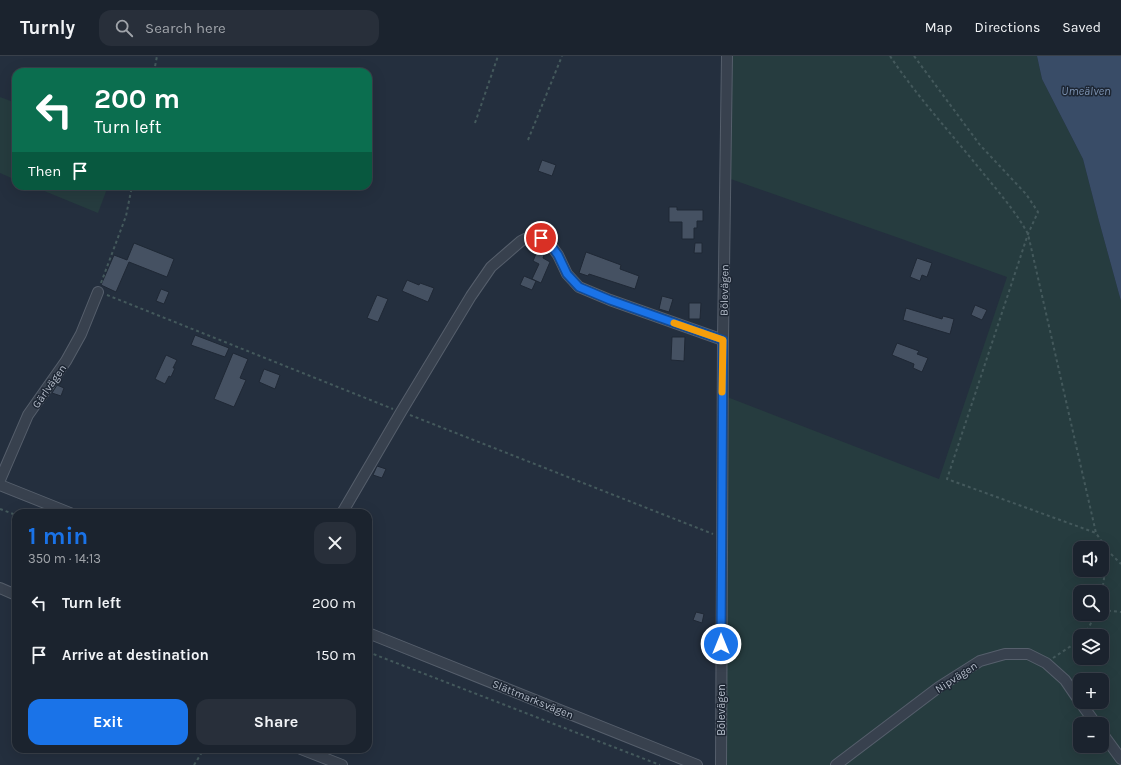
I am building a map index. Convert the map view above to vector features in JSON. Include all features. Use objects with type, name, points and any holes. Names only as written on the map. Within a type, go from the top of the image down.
[{"type":"street","name":"Bölevägen","points":[[721,765],[723,340],[727,56]]},
{"type":"street","points":[[344,509],[471,296],[491,267],[521,240],[531,236],[541,238],[550,244],[558,255],[567,274],[579,287],[610,300],[723,340]]},
{"type":"street","name":"Gärlvägen","points":[[0,480],[28,415],[66,361],[81,334],[98,292]]},
{"type":"street","points":[[0,485],[60,509]]},
{"type":"street","points":[[0,588],[12,593]]},
{"type":"street","name":"Slättmarksvägen","points":[[372,635],[697,765]]},
{"type":"street","name":"Nipvägen","points":[[836,765],[938,687],[980,661],[1005,654],[1028,654],[1046,663],[1065,680],[1073,692]]},
{"type":"street","points":[[1109,743],[1121,759]]},
{"type":"street","points":[[311,753],[342,765]]},
{"type":"path","points":[[155,68],[157,56]]},
{"type":"path","points":[[475,123],[498,56]]},
{"type":"path","points":[[528,140],[562,56]]},
{"type":"path","points":[[890,56],[905,78],[1004,198],[1021,221],[1028,234],[1096,533],[1101,541]]},
{"type":"path","points":[[914,56],[980,145],[1026,194],[1038,212],[1028,234],[946,479],[1096,533]]},
{"type":"path","points":[[98,292],[126,216],[131,190]]},
{"type":"path","points":[[0,509],[12,514]]},
{"type":"path","points":[[1109,552],[1121,564]]},
{"type":"path","points":[[1109,611],[1121,612]]},
{"type":"path","points":[[1046,663],[1073,645]]},
{"type":"path","points":[[372,654],[660,765]]},
{"type":"path","points":[[194,765],[202,753]]},
{"type":"green space","points":[[727,56],[1037,56],[1042,79],[1083,159],[1121,301],[1121,765],[721,765],[722,395],[939,479],[1007,277],[725,177]]},
{"type":"green space","points":[[0,97],[12,102],[12,178],[0,173]]},
{"type":"green space","points":[[42,190],[107,190],[98,213]]},
{"type":"water","name":"Umeälven","points":[[1037,56],[1121,56],[1121,301],[1083,159],[1042,79]]},
{"type":"building","points":[[542,160],[556,165],[552,176],[538,171]]},
{"type":"building","points":[[669,207],[677,207],[677,210],[703,210],[703,221],[697,221],[697,228],[694,228],[694,239],[682,239],[682,222],[669,222]]},
{"type":"building","points":[[134,243],[174,259],[167,277],[129,262],[116,292],[101,285],[114,255],[127,260]]},
{"type":"building","points":[[695,243],[702,243],[702,253],[694,253]]},
{"type":"building","points":[[538,249],[545,252],[543,258],[550,262],[541,283],[532,279],[539,264],[533,261]]},
{"type":"building","points":[[586,252],[621,265],[620,269],[639,276],[635,289],[589,274],[588,276],[579,273]]},
{"type":"building","points":[[917,258],[932,263],[927,277],[922,275],[920,281],[910,277]]},
{"type":"building","points":[[524,276],[536,281],[532,290],[520,285]]},
{"type":"building","points":[[407,280],[419,285],[420,283],[434,288],[428,302],[402,291]]},
{"type":"building","points":[[161,289],[169,292],[164,304],[156,301]]},
{"type":"building","points":[[377,295],[388,299],[378,322],[367,318]]},
{"type":"building","points":[[662,296],[673,299],[669,312],[659,309]]},
{"type":"building","points":[[689,303],[701,303],[700,319],[689,319]]},
{"type":"building","points":[[975,305],[987,310],[982,320],[971,315]]},
{"type":"building","points":[[906,308],[942,319],[943,316],[954,319],[950,334],[903,320]]},
{"type":"building","points":[[195,335],[229,348],[225,357],[191,345]]},
{"type":"building","points":[[672,337],[685,337],[684,361],[671,360]]},
{"type":"building","points":[[897,343],[919,351],[917,354],[928,358],[922,372],[913,368],[914,364],[892,355]]},
{"type":"building","points":[[233,353],[248,359],[240,378],[246,380],[234,407],[214,399]]},
{"type":"building","points":[[166,355],[177,360],[171,377],[169,376],[165,384],[155,379]]},
{"type":"building","points":[[264,369],[280,375],[275,389],[259,382]]},
{"type":"building","points":[[57,385],[64,388],[61,396],[52,393]]},
{"type":"building","points":[[377,466],[386,469],[382,478],[373,475]]},
{"type":"building","points":[[696,612],[704,614],[702,623],[693,620]]},
{"type":"slow traffic","points":[[674,323],[723,340],[722,392]]},
{"type":"route","points":[[541,238],[550,244],[558,255],[567,274],[579,287],[610,300],[723,340],[721,644]]}]
